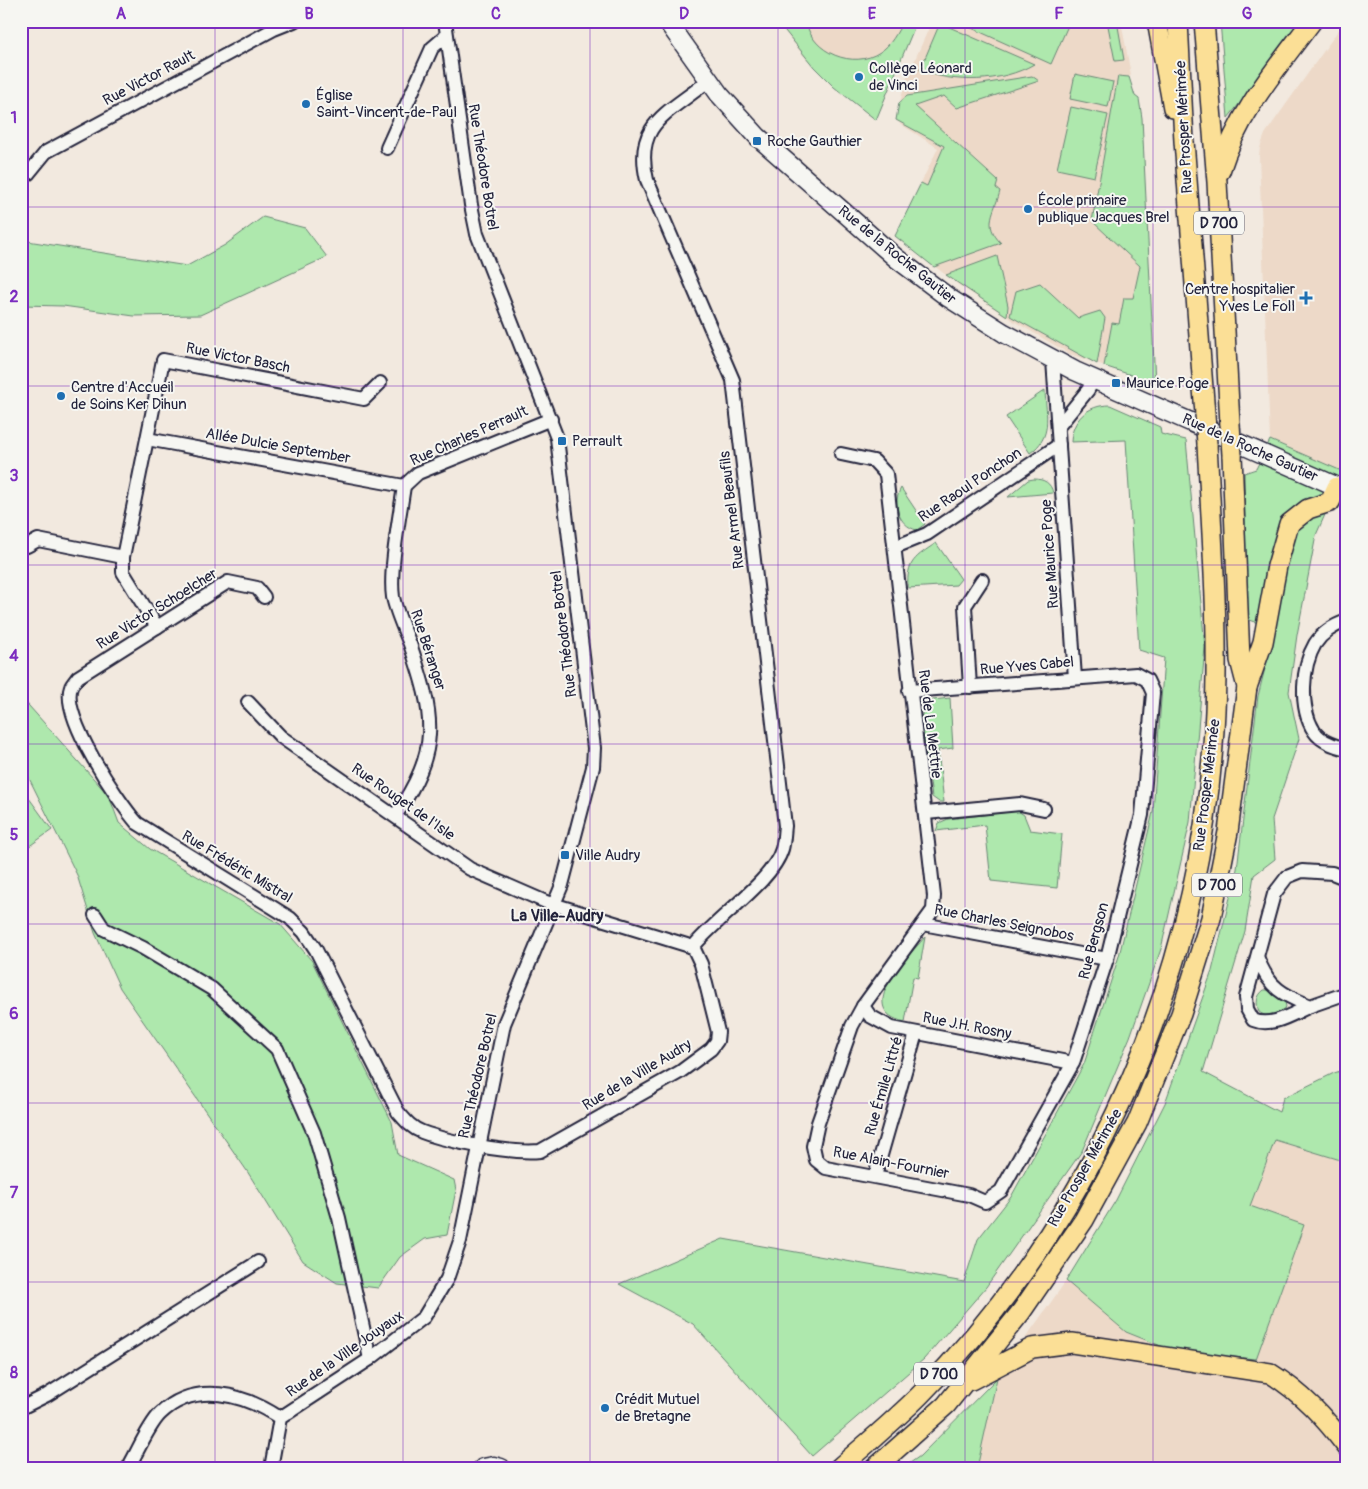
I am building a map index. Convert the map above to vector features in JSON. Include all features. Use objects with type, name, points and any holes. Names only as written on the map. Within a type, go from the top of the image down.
[{"type":"main road","points":[[1156,21],[1176,123],[1184,141]]},
{"type":"main road","name":"Rue Prosper Mérimée","points":[[839,1468],[920,1394],[967,1343],[1026,1266],[1064,1208],[1118,1110],[1161,1007],[1188,914],[1206,816],[1214,732],[1217,627],[1207,444],[1184,141],[1178,21]]},
{"type":"main road","name":"Rue Prosper Mérimée","points":[[875,1468],[946,1405],[966,1383],[1026,1306],[1084,1220],[1137,1123],[1181,1014],[1211,918],[1229,823],[1247,687],[1240,660],[1232,454],[1217,182],[1204,21]]},
{"type":"main road","points":[[1217,182],[1228,143],[1255,96],[1312,21]]},
{"type":"main road","points":[[1247,687],[1263,642],[1277,566],[1289,524],[1308,508],[1330,502],[1342,489]]},
{"type":"main road","points":[[966,1383],[1032,1348],[1072,1342],[1270,1373],[1294,1388],[1322,1414],[1347,1447]]},
{"type":"street","name":"Rue Victor Rault","points":[[28,174],[46,152],[274,29],[294,21]]},
{"type":"street","name":"Rue Théodore Botrel","points":[[445,21],[476,234],[557,438],[594,748],[594,768],[589,791],[554,905],[504,1024],[478,1144],[460,1241]]},
{"type":"street","name":"Rue de la Roche Gautier","points":[[666,21],[709,80],[740,118],[776,154],[913,272],[980,319],[1053,360],[1342,489]]},
{"type":"street","points":[[388,148],[432,48],[446,36]]},
{"type":"street","name":"Rue Armel Beaufils","points":[[693,947],[705,931],[770,871],[781,851],[785,826],[732,380],[647,180],[643,164],[644,145],[648,133],[656,122],[709,80]]},
{"type":"street","name":"Rue Victor Basch","points":[[147,439],[163,360],[364,399],[380,383]]},
{"type":"street","name":"Rue Maurice Poge","points":[[1053,360],[1075,678]]},
{"type":"street","points":[[1058,427],[1088,390],[1094,379]]},
{"type":"street","name":"Rue Charles Perrault","points":[[404,486],[418,473],[551,419]]},
{"type":"street","points":[[147,439],[123,557],[123,572],[157,627]]},
{"type":"street","name":"Allée Dulcie September","points":[[147,439],[404,486]]},
{"type":"street","name":"Rue Raoul Ponchon","points":[[895,547],[927,534],[1059,445]]},
{"type":"street","name":"Rue de La Mettrie","points":[[841,454],[874,461],[886,474],[895,547],[908,691],[926,813],[934,896],[932,910],[923,924],[863,1006]]},
{"type":"street","name":"Rue Béranger","points":[[395,816],[414,789],[424,765],[429,737],[430,714],[426,689],[393,597],[393,576],[404,486]]},
{"type":"street","points":[[27,546],[38,540],[123,557]]},
{"type":"street","points":[[970,687],[965,606],[982,580]]},
{"type":"street","name":"Rue Victor Schoelcher","points":[[71,687],[78,677],[228,582],[257,588],[264,597]]},
{"type":"street","points":[[1347,621],[1334,626],[1316,643],[1309,662],[1305,698],[1306,713],[1314,731],[1322,739],[1347,750]]},
{"type":"street","name":"Rue Yves Cabel","points":[[908,691],[1136,674],[1147,680]]},
{"type":"street","name":"Rue Bergson","points":[[1000,1191],[1073,1063],[1107,959],[1142,815],[1153,694],[1147,680]]},
{"type":"street","name":"Rue Frédéric Mistral","points":[[71,687],[70,699],[75,724],[122,806],[137,823],[290,918],[304,932],[316,950],[398,1112],[408,1124],[421,1131],[478,1144]]},
{"type":"street","name":"Rue Rouget de l'Isle","points":[[248,702],[281,737],[470,869],[554,905],[693,947]]},
{"type":"street","points":[[926,813],[1020,804],[1044,809]]},
{"type":"street","points":[[1347,879],[1332,873],[1302,871],[1287,877],[1274,894],[1246,998],[1247,1009],[1253,1020],[1262,1024],[1275,1022],[1310,1006],[1347,993]]},
{"type":"street","points":[[95,916],[104,929],[143,948],[212,990],[276,1050],[314,1133],[339,1218],[370,1359]]},
{"type":"street","name":"Rue Charles Seignobos","points":[[923,924],[1107,959]]},
{"type":"street","name":"Rue de la Ville Audry","points":[[478,1144],[522,1153],[540,1150],[680,1072],[711,1049],[717,1041],[718,1032],[701,964],[693,947]]},
{"type":"street","points":[[1258,959],[1264,975],[1274,986],[1289,998],[1310,1006]]},
{"type":"street","name":"Rue J.H. Rosny","points":[[863,1006],[870,1016],[892,1028],[1073,1063]]},
{"type":"street","name":"Rue Alain-Fournier","points":[[863,1006],[852,1026],[818,1123],[813,1146],[816,1160],[826,1168],[969,1195],[985,1202],[1000,1191]]},
{"type":"street","name":"Rue Émile Littré","points":[[876,1176],[916,1033]]},
{"type":"street","name":"Rue de la Ville Jouyaux","points":[[272,1468],[280,1418],[370,1359],[424,1317],[447,1280],[460,1241]]},
{"type":"street","points":[[21,1408],[46,1395],[258,1262]]},
{"type":"street","points":[[128,1468],[158,1415],[178,1400],[213,1392],[268,1410],[280,1418]]},
{"type":"street","points":[[483,1468],[494,1466],[501,1468]]},
{"type":"shaded area","name":"Collège Léonard de Vinci","points":[[777,21],[917,21],[876,120],[834,87],[803,55]]},
{"type":"shaded area","name":"École primaire publique Jacques Brel","points":[[932,21],[1121,21],[1131,75],[1129,77],[1135,96],[1139,99],[1142,118],[1155,383],[1070,354],[1015,322],[959,285],[895,236],[938,148],[896,120],[905,82]]},
{"type":"shaded area","name":"Centre hospitalier Yves Le Foll","points":[[1345,21],[1347,21],[1347,474],[1270,440],[1259,156],[1265,134]]},
{"type":"shaded area","points":[[1275,1140],[1347,1162],[1347,1468],[977,1468],[997,1378],[1066,1281],[1126,1332],[1177,1352],[1304,1225],[1250,1206]]},
{"type":"green space","name":"Collège Léonard de Vinci","points":[[777,21],[806,21],[816,42],[825,50],[846,59],[858,59],[870,57],[884,49],[903,21],[917,21],[876,120],[834,87],[814,67]]},
{"type":"green space","points":[[956,21],[1070,21],[1051,64]]},
{"type":"green space","points":[[1107,21],[1117,21],[1124,60],[1115,61]]},
{"type":"green space","points":[[1220,21],[1305,21],[1228,118]]},
{"type":"green space","points":[[940,23],[1034,64],[1007,75],[978,79],[948,78],[920,70]]},
{"type":"green space","points":[[1075,74],[1113,82],[1108,107],[1070,99]]},
{"type":"green space","points":[[1032,76],[1039,81],[957,108],[944,96],[915,106],[998,181],[996,188],[1000,191],[991,224],[995,236],[1001,243],[934,267],[895,236],[921,183],[927,186],[944,146],[896,120],[899,103],[907,96]]},
{"type":"green space","points":[[1118,76],[1129,77],[1135,96],[1139,99],[1142,118],[1155,383],[1104,366],[1112,323],[1119,324],[1124,298],[1133,298],[1140,266],[1092,221]]},
{"type":"green space","points":[[1071,107],[1108,115],[1094,177],[1057,169]]},
{"type":"green space","points":[[263,217],[305,228],[327,257],[200,315],[134,316],[63,306],[21,305],[21,240],[187,266],[225,245]]},
{"type":"green space","points":[[997,256],[1008,306],[1007,316],[946,275]]},
{"type":"green space","points":[[1040,283],[1078,318],[1100,311],[1105,318],[1097,364],[1010,316],[1016,291]]},
{"type":"green space","points":[[1045,390],[1047,417],[1045,433],[1037,447],[1030,453],[1006,417]]},
{"type":"green space","points":[[1110,405],[1160,427],[1161,434],[1186,440],[1205,647],[1190,822],[1161,949],[1130,1037],[1082,1151],[986,1287],[924,1359],[812,1456],[693,1324],[619,1284],[723,1239],[964,1282],[978,1239],[1011,1197],[1084,1064],[1119,956],[1153,812],[1164,658],[1139,650],[1126,440],[1071,442],[1074,427],[1082,415],[1094,408]]},
{"type":"green space","points":[[1270,440],[1344,472],[1316,535],[1297,635],[1289,692],[1299,739],[1272,819],[1275,859],[1254,875],[1245,931],[1203,1072],[1279,1112],[1283,1098],[1334,1073],[1347,1069],[1347,1162],[1275,1140],[1250,1206],[1304,1225],[1256,1359],[1176,1352],[1126,1332],[1066,1281],[1116,1200],[1165,1103],[1212,971],[1237,869],[1258,696],[1275,629],[1247,619],[1244,473],[1256,469]]},
{"type":"green space","points":[[1034,479],[1046,482],[1051,487],[1053,493],[1008,497],[1028,480]]},
{"type":"green space","points":[[901,488],[925,524],[917,530],[910,528],[901,519],[897,500]]},
{"type":"green space","points":[[936,543],[961,579],[956,585],[908,588],[909,572],[914,561]]},
{"type":"green space","points":[[21,697],[109,796],[119,823],[150,849],[280,924],[312,961],[392,1122],[398,1155],[454,1180],[456,1190],[447,1235],[425,1239],[400,1257],[378,1288],[337,1283],[303,1261],[247,1171],[120,988],[95,933],[77,875],[21,762]]},
{"type":"green space","points":[[950,698],[953,748],[938,750],[944,802],[939,802],[932,797],[921,717],[924,710],[933,700]]},
{"type":"green space","points":[[21,787],[52,830],[21,852]]},
{"type":"green space","points":[[1018,811],[1024,815],[1030,830],[1062,834],[1057,888],[991,881],[985,825],[936,831],[939,823],[948,819]]},
{"type":"green space","points":[[925,937],[918,978],[913,977],[905,1022],[890,1016],[884,1006],[884,995],[889,982],[898,969]]},
{"type":"green space","points":[[1264,990],[1270,990],[1285,1002],[1286,1007],[1270,1016],[1259,1012],[1257,1000]]},
{"type":"green space","points":[[997,1378],[977,1468],[903,1468],[920,1456]]},
{"type":"place","name":"Collège Léonard de Vinci","points":[[859,77]]},
{"type":"place","name":"Église Saint-Vincent-de-Paul","points":[[306,104]]},
{"type":"place","name":"Roche Gauthier","points":[[757,141]]},
{"type":"place","name":"École primaire publique Jacques Brel","points":[[1028,209]]},
{"type":"place","name":"Centre hospitalier Yves Le Foll","points":[[1306,298]]},
{"type":"place","name":"Maurice Poge","points":[[1116,383]]},
{"type":"place","name":"Centre d'Accueil de Soins Ker Dihun","points":[[61,396]]},
{"type":"place","name":"Perrault","points":[[562,441]]},
{"type":"place","name":"Ville Audry","points":[[565,855]]},
{"type":"place","name":"Crédit Mutuel de Bretagne","points":[[605,1408]]},
{"type":"district","name":"La Ville-Audry","points":[[557,916]]}]
